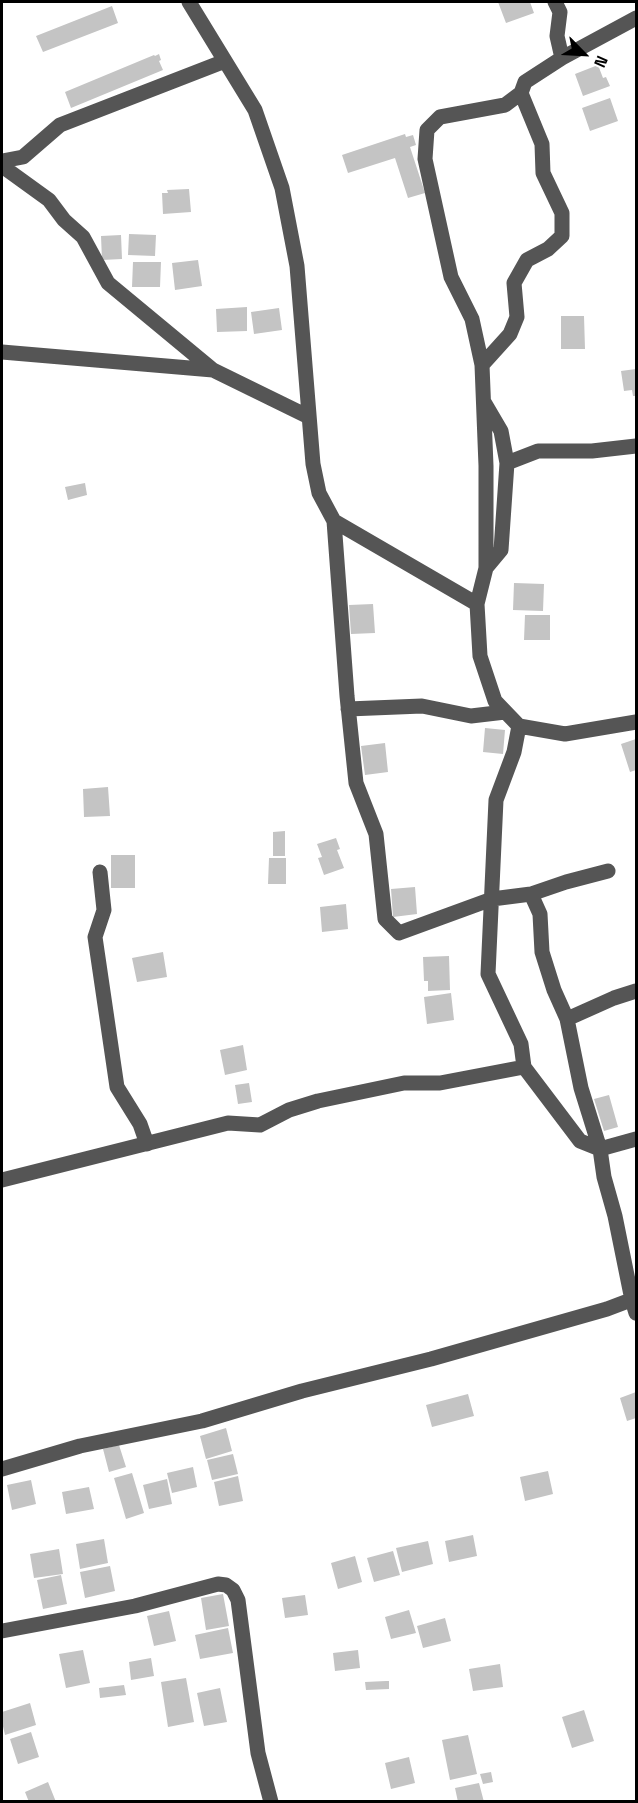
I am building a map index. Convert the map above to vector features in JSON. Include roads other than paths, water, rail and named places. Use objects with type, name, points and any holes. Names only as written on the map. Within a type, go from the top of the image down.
[{"type":"street","points":[[189,2],[255,110],[282,188],[297,266],[313,464],[319,493],[334,522],[356,783],[376,834],[385,919],[399,933],[492,899],[531,894],[608,871]]},
{"type":"street","points":[[555,2],[560,12],[557,36],[562,58]]},
{"type":"street","points":[[636,18],[562,58],[525,82],[521,93],[505,105],[440,117],[428,130],[425,159],[451,277],[472,319],[483,365],[486,568],[477,604],[480,656],[495,701],[519,726],[565,734],[636,722]]},
{"type":"street","points":[[2,161],[23,157],[60,125],[225,61]]},
{"type":"street","points":[[483,365],[510,334],[514,326],[517,317],[514,283],[527,260],[548,249],[562,236],[562,213],[543,173],[542,144],[521,93]]},
{"type":"street","points":[[2,166],[49,200],[64,220],[83,237],[108,283],[213,370],[309,417]]},
{"type":"street","points":[[2,352],[213,370]]},
{"type":"street","points":[[483,400],[501,431],[507,463],[501,550],[486,568]]},
{"type":"street","points":[[507,463],[538,451],[592,451],[636,446]]},
{"type":"street","points":[[334,522],[477,604]]},
{"type":"street","points":[[348,709],[422,706],[471,716],[505,712]]},
{"type":"street","points":[[519,726],[514,752],[496,800],[488,974],[520,1044],[524,1067],[580,1141],[600,1149],[636,1139]]},
{"type":"street","points":[[100,872],[104,910],[95,937],[117,1087],[140,1124],[147,1144]]},
{"type":"street","points":[[2,1468],[80,1446],[202,1421],[302,1391],[635,1304],[604,1178],[600,1149],[581,1088],[567,1019],[554,990],[542,952],[540,914],[531,894]]},
{"type":"street","points":[[567,1019],[636,991]]},
{"type":"street","points":[[2,1180],[228,1123],[260,1125],[289,1110],[318,1101],[404,1083],[440,1083],[524,1067]]},
{"type":"street","points":[[2,1631],[135,1606],[218,1584],[226,1585],[233,1590],[238,1600],[258,1753],[271,1802]]}]
